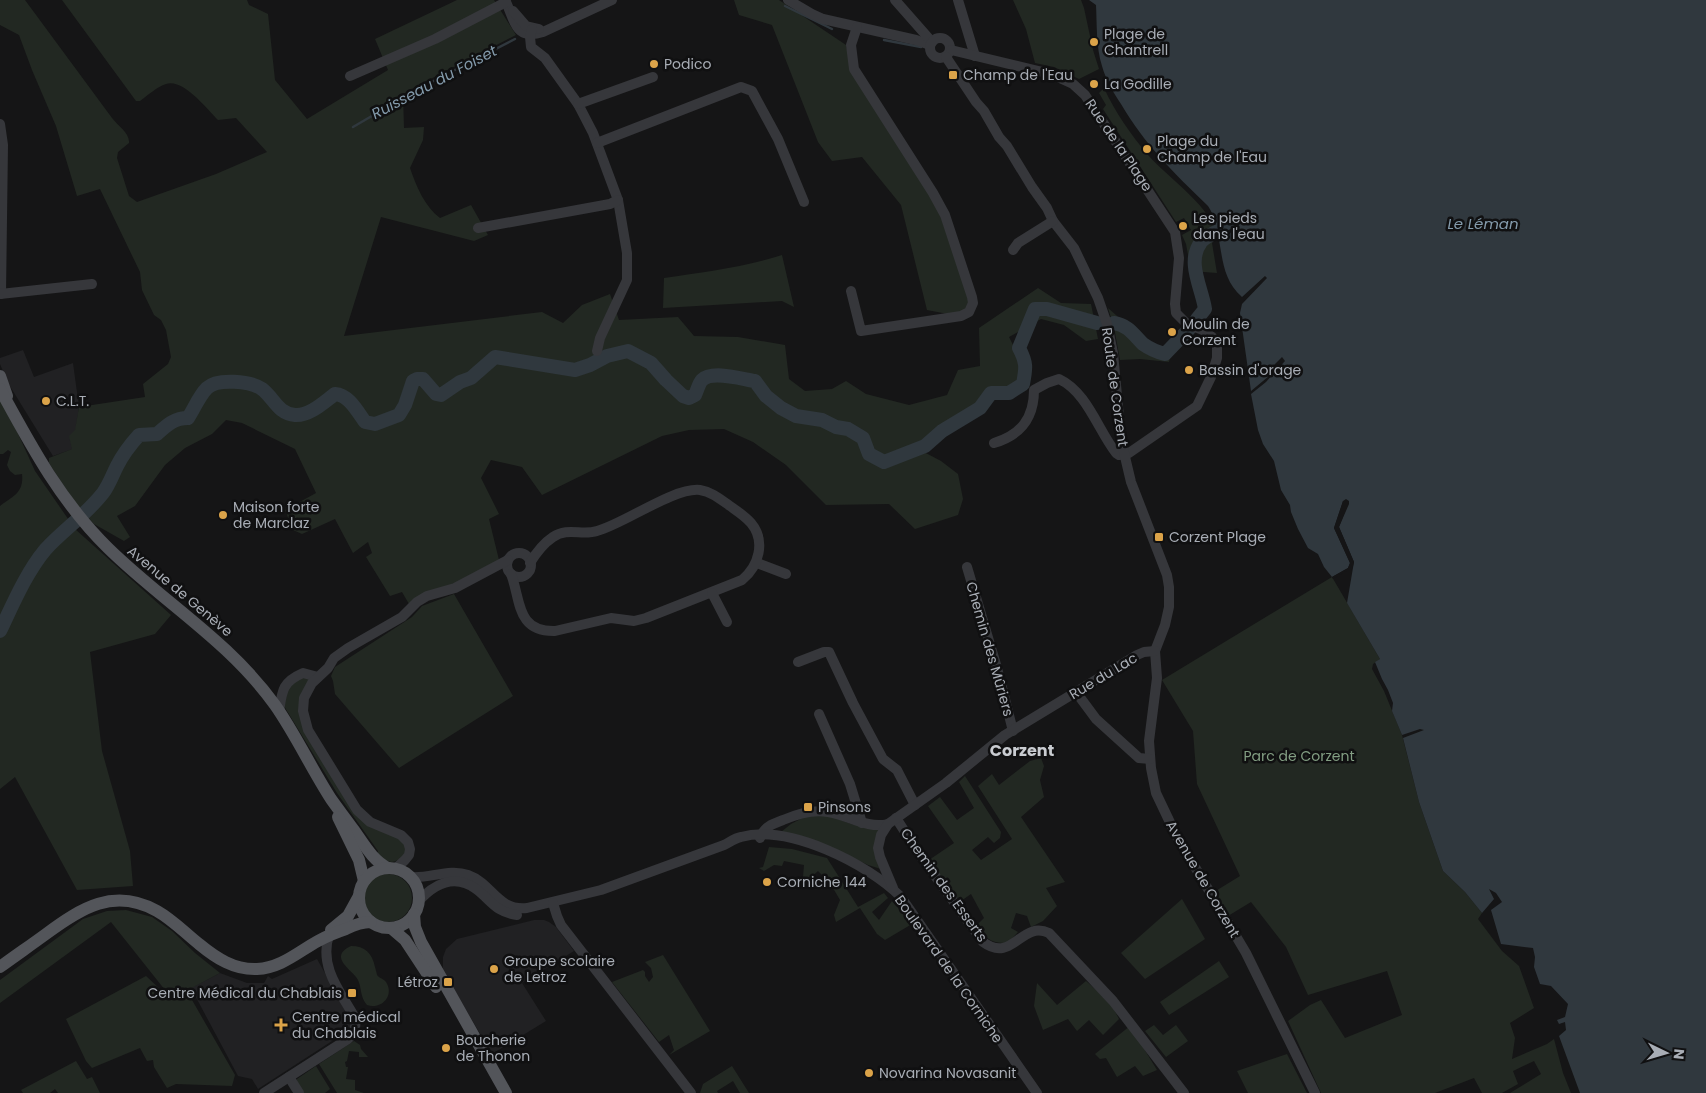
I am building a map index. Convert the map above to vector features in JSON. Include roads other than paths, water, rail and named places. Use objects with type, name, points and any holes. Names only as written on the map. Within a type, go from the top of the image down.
[{"type":"main road","name":"Avenue de Genève","points":[[0,376],[10,406]]},
{"type":"main road","name":"Avenue de Genève","points":[[0,390],[30,446],[53,483],[74,511],[132,571],[210,634],[234,656],[279,712],[331,798],[372,856],[392,868]]},
{"type":"main road","name":"Avenue de Genève","points":[[331,798],[359,860],[364,881]]},
{"type":"main road","points":[[325,938],[348,916],[359,896],[364,881],[374,872],[392,868],[410,877],[418,891],[415,927],[421,942],[506,1093]]},
{"type":"main road","points":[[359,896],[362,911],[371,922],[379,926],[391,928],[406,940],[431,978],[499,1093]]},
{"type":"main road","points":[[0,967],[75,913],[90,906],[113,901],[129,902],[152,908],[165,916],[216,957],[231,965],[244,968],[261,969],[278,965],[325,938],[359,923],[371,922]]},
{"type":"main road","points":[[391,928],[406,922],[416,908]]},
{"type":"street","points":[[350,76],[435,39],[506,1],[515,26],[521,31],[543,32],[612,0]]},
{"type":"street","points":[[788,0],[815,16],[857,28],[931,43]]},
{"type":"street","points":[[894,0],[931,43]]},
{"type":"street","points":[[958,0],[975,56]]},
{"type":"street","points":[[851,291],[862,331],[961,316],[969,312],[972,303],[972,297],[945,215],[854,69],[851,46],[857,28]]},
{"type":"street","points":[[531,31],[532,49],[545,58],[578,104],[597,143],[618,200],[627,253],[627,280],[600,338],[597,351]]},
{"type":"street","points":[[937,38],[943,38],[948,42],[948,53],[941,59],[934,57],[930,50],[931,43],[937,38]]},
{"type":"street","name":"Rue de la Plage","points":[[948,53],[975,56],[1058,77],[1073,84],[1089,99],[1174,229],[1179,251],[1176,309],[1179,317],[1190,325],[1208,333],[1214,339],[1217,348],[1214,369],[1202,397],[1193,409],[1133,451],[1124,454]]},
{"type":"street","name":"Route de Corzent","points":[[948,53],[976,102],[984,111],[997,134],[1007,146],[1047,208],[1052,221],[1074,248],[1099,302],[1110,338],[1124,454]]},
{"type":"street","points":[[578,104],[653,77]]},
{"type":"street","points":[[597,143],[741,87],[752,92],[778,140],[804,202]]},
{"type":"street","points":[[0,124],[3,145],[1,294],[92,284]]},
{"type":"street","points":[[478,228],[610,204],[618,200]]},
{"type":"street","points":[[1013,250],[1018,243],[1052,221]]},
{"type":"street","points":[[994,443],[1008,439],[1024,425],[1034,404],[1034,390],[1047,382],[1059,379],[1066,382],[1083,400],[1116,453],[1119,455],[1124,454]]},
{"type":"street","name":"Rue du Lac","points":[[892,821],[955,776],[985,750],[1012,731],[1140,654],[1155,651],[1166,621],[1169,582],[1131,482],[1124,454]]},
{"type":"street","points":[[508,560],[507,564],[516,591],[516,600],[523,615],[530,624],[547,632],[611,618],[634,620],[646,618],[742,580],[757,563],[759,552],[758,540],[751,523],[715,495],[698,490],[681,492],[598,531],[564,532],[552,537],[538,550],[530,562],[529,571],[523,576],[516,591]]},
{"type":"street","points":[[392,868],[409,855],[408,842],[401,835],[370,822],[360,814],[306,724],[303,711],[304,698],[312,683],[328,668],[334,658],[402,618],[417,602],[427,596],[456,588],[495,568],[514,554],[538,550]]},
{"type":"street","points":[[523,554],[529,558],[530,562]]},
{"type":"street","points":[[757,563],[786,574]]},
{"type":"street","name":"Chemin des Mûriers","points":[[967,567],[1001,683],[1012,731]]},
{"type":"street","points":[[495,568],[516,577],[523,576]]},
{"type":"street","points":[[712,593],[727,622]]},
{"type":"street","name":"Avenue de Corzent","points":[[1155,651],[1157,678],[1150,724],[1150,759],[1153,781],[1161,805],[1195,868],[1246,953],[1315,1093]]},
{"type":"street","points":[[798,662],[824,652],[829,652],[853,704],[884,759],[897,770],[915,805]]},
{"type":"street","points":[[279,712],[283,688],[286,682],[303,672],[318,677]]},
{"type":"street","points":[[1076,692],[1096,719],[1139,758],[1150,759]]},
{"type":"street","points":[[819,714],[850,784],[862,823]]},
{"type":"street","name":"Boulevard de la Corniche","points":[[766,835],[796,815],[821,811],[862,823],[880,825],[892,821]]},
{"type":"street","points":[[892,821],[881,835],[878,848],[894,890]]},
{"type":"street","name":"Chemin des Esserts","points":[[892,821],[920,855],[983,942],[990,947],[1001,948],[1007,947],[1033,930],[1042,930],[1049,933],[1113,1001],[1184,1093]]},
{"type":"street","name":"Boulevard de la Corniche","points":[[410,877],[457,872],[472,877],[485,892],[491,904],[524,915],[554,906],[585,893],[601,890],[742,836],[766,835],[793,838],[860,866],[894,890],[907,904],[1037,1093]]},
{"type":"street","name":"Boulevard de la Corniche","points":[[416,908],[432,888],[450,882],[467,884],[485,892]]},
{"type":"street","points":[[554,906],[562,925],[690,1093]]},
{"type":"street","points":[[264,1093],[348,1039],[355,1028],[354,1016],[327,966],[325,938]]},
{"type":"street","points":[[289,1077],[299,1093]]},
{"type":"water","name":"Le Léman","points":[[1089,0],[1706,0],[1706,1093],[1580,1093],[1559,1036],[1566,1030],[1565,1022],[1559,1024],[1557,1020],[1565,1017],[1568,1004],[1551,986],[1540,984],[1534,967],[1535,957],[1533,948],[1501,944],[1491,910],[1502,902],[1496,893],[1489,889],[1494,899],[1482,913],[1465,892],[1443,871],[1419,802],[1403,738],[1424,730],[1420,729],[1402,735],[1392,711],[1393,703],[1375,662],[1380,659],[1347,603],[1354,562],[1339,527],[1349,501],[1343,501],[1334,528],[1350,563],[1348,568],[1332,577],[1324,567],[1318,554],[1308,548],[1298,529],[1290,505],[1281,490],[1274,461],[1263,444],[1258,430],[1251,394],[1266,382],[1285,361],[1282,357],[1273,366],[1269,376],[1251,391],[1240,313],[1242,304],[1267,278],[1265,276],[1242,297],[1231,284],[1225,271],[1219,240],[1235,230],[1234,227],[1218,236],[1215,220],[1208,206],[1161,158],[1130,119],[1104,71],[1098,44],[1096,5]]},
{"type":"waterway","name":"Ruisseau du Foiset","points":[[785,6],[832,29]]},
{"type":"waterway","name":"Ruisseau du Foiset","points":[[353,127],[418,89],[515,39]]},
{"type":"waterway","name":"Ruisseau du Foiset","points":[[884,40],[921,47]]},
{"type":"waterway","points":[[1197,319],[1205,309],[1196,275],[1195,258],[1201,242],[1218,231]]},
{"type":"waterway","points":[[0,631],[20,589],[38,559],[103,493],[117,466],[139,435],[157,434],[175,421],[188,418],[204,391],[218,383],[234,382],[257,386],[280,409],[295,415],[311,411],[335,394],[340,395],[349,400],[365,422],[375,424],[399,415],[405,405],[413,381],[417,379],[423,379],[436,394],[441,395],[460,382],[471,378],[495,357],[575,370],[607,356],[628,351],[651,363],[683,396],[689,398],[695,395],[701,381],[707,377],[720,375],[755,381],[766,396],[781,408],[796,416],[822,420],[836,427],[848,429],[863,438],[869,454],[884,462],[925,446],[942,431],[980,408],[991,393],[1009,393],[1023,384],[1025,366],[1019,348],[1035,309],[1047,309],[1097,323]]},
{"type":"waterway","points":[[1114,323],[1127,328],[1143,344],[1165,354],[1190,328]]},
{"type":"place","name":"Plage de Chantrell","points":[[1094,42]]},
{"type":"place","name":"Podico","points":[[654,64]]},
{"type":"place","name":"Champ de l'Eau","points":[[953,75]]},
{"type":"place","name":"La Godille","points":[[1094,84]]},
{"type":"place","name":"Plage du Champ de l'Eau","points":[[1147,149]]},
{"type":"place","name":"Les pieds dans l'eau","points":[[1183,226]]},
{"type":"place","name":"Moulin de Corzent","points":[[1172,332]]},
{"type":"place","name":"Bassin d'orage","points":[[1189,370]]},
{"type":"place","name":"C.L.T.","points":[[46,401]]},
{"type":"place","name":"Maison forte de Marclaz","points":[[223,515]]},
{"type":"place","name":"Corzent Plage","points":[[1159,537]]},
{"type":"place","name":"Pinsons","points":[[808,807]]},
{"type":"place","name":"Corniche 144","points":[[767,882]]},
{"type":"place","name":"Groupe scolaire de Letroz","points":[[494,969]]},
{"type":"place","name":"Létroz","points":[[448,982]]},
{"type":"place","name":"Centre Médical du Chablais","points":[[352,993]]},
{"type":"place","name":"Centre médical du Chablais","points":[[281,1025]]},
{"type":"place","name":"Boucherie de Thonon","points":[[446,1048]]},
{"type":"place","name":"Novarina Novasanit","points":[[869,1073]]},
{"type":"district","name":"Corzent","points":[[1022,750]]},
{"type":"park label","name":"Parc de Corzent","points":[[1299,756]]}]
